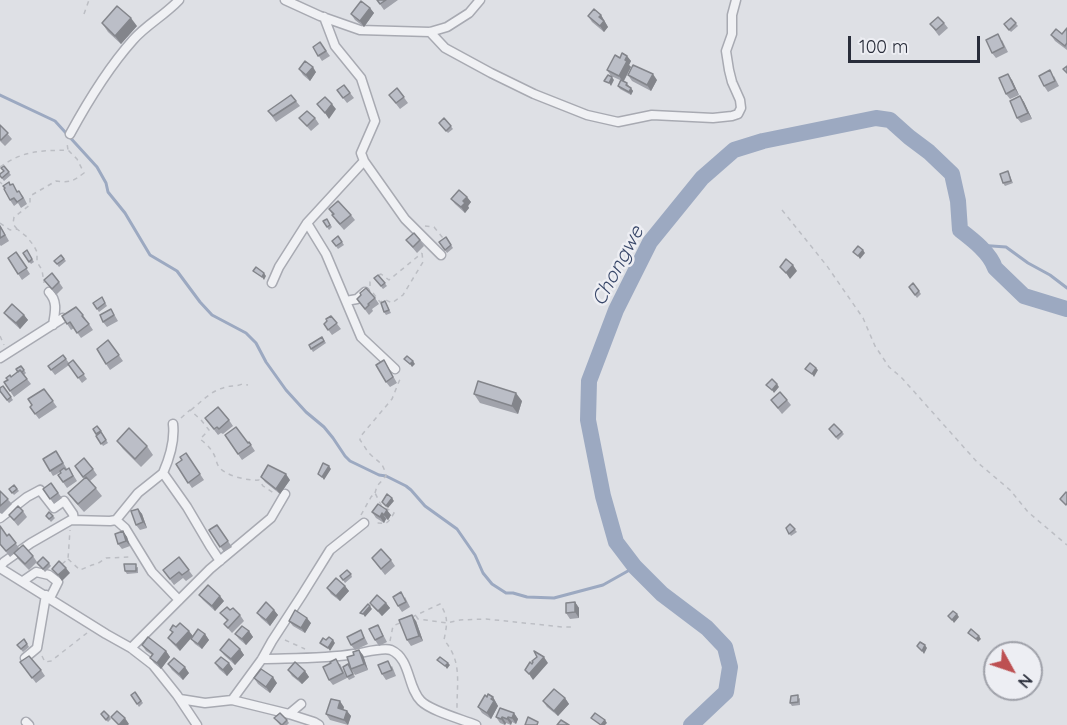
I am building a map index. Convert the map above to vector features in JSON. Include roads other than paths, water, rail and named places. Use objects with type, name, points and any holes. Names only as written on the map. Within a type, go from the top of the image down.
[{"type":"street","points":[[70,134],[81,112],[120,55],[135,38],[178,0]]},
{"type":"street","points":[[285,0],[360,30],[430,32],[447,27],[470,13],[480,0]]},
{"type":"street","points":[[430,32],[445,48],[491,73],[534,94],[587,115],[618,122],[652,114],[713,118],[738,114],[741,108],[741,100],[732,82],[726,51],[732,34],[732,15],[736,0]]},
{"type":"street","points":[[324,17],[335,46],[360,78],[375,121],[361,153],[364,161],[405,219],[441,255]]},
{"type":"street","points":[[272,283],[279,267],[307,223],[364,161]]},
{"type":"street","points":[[307,223],[326,254],[361,337],[395,369]]},
{"type":"street","points":[[49,292],[54,298],[56,308],[53,325]]},
{"type":"street","points":[[346,301],[357,299],[365,292]]},
{"type":"street","points":[[0,358],[63,318]]},
{"type":"street","points":[[1,566],[31,543],[73,520],[116,520],[138,493],[163,473],[170,459],[174,435],[173,424]]},
{"type":"street","points":[[163,473],[220,561]]},
{"type":"street","points":[[0,518],[27,496],[40,490],[54,508],[66,498],[73,514],[73,520]]},
{"type":"street","points":[[131,648],[220,561],[271,518],[285,494]]},
{"type":"street","points":[[116,520],[125,528],[152,572],[179,600]]},
{"type":"street","points":[[232,700],[262,659],[330,550],[361,525]]},
{"type":"street","points":[[0,553],[1,566]]},
{"type":"street","points":[[1,566],[131,648],[153,665],[197,725]]},
{"type":"street","points":[[23,581],[36,572],[51,576],[58,582],[48,597],[37,648],[25,658]]},
{"type":"street","points":[[262,659],[343,656],[387,649],[396,653],[401,660],[419,699],[476,725]]},
{"type":"street","points":[[180,699],[205,703],[232,700],[290,714],[319,725]]},
{"type":"street","points":[[290,714],[301,704]]},
{"type":"waterway","points":[[0,95],[55,121],[97,167],[108,192],[125,213],[150,255],[177,271],[212,315],[246,333],[256,343],[286,390],[306,412],[324,427],[350,461],[406,486],[425,506],[457,529],[492,584],[506,593],[527,597],[554,598],[603,585],[635,567]]},
{"type":"waterway","name":"Chongwe","points":[[691,725],[726,692],[730,667],[725,647],[707,628],[662,594],[635,567],[616,542],[603,496],[588,420],[589,381],[616,310],[650,242],[702,178],[734,150],[763,141],[876,118],[890,120],[952,174],[958,201],[960,230],[985,252],[995,268],[1024,296],[1067,309]]},
{"type":"waterway","points":[[978,245],[1006,247],[1067,288]]}]
